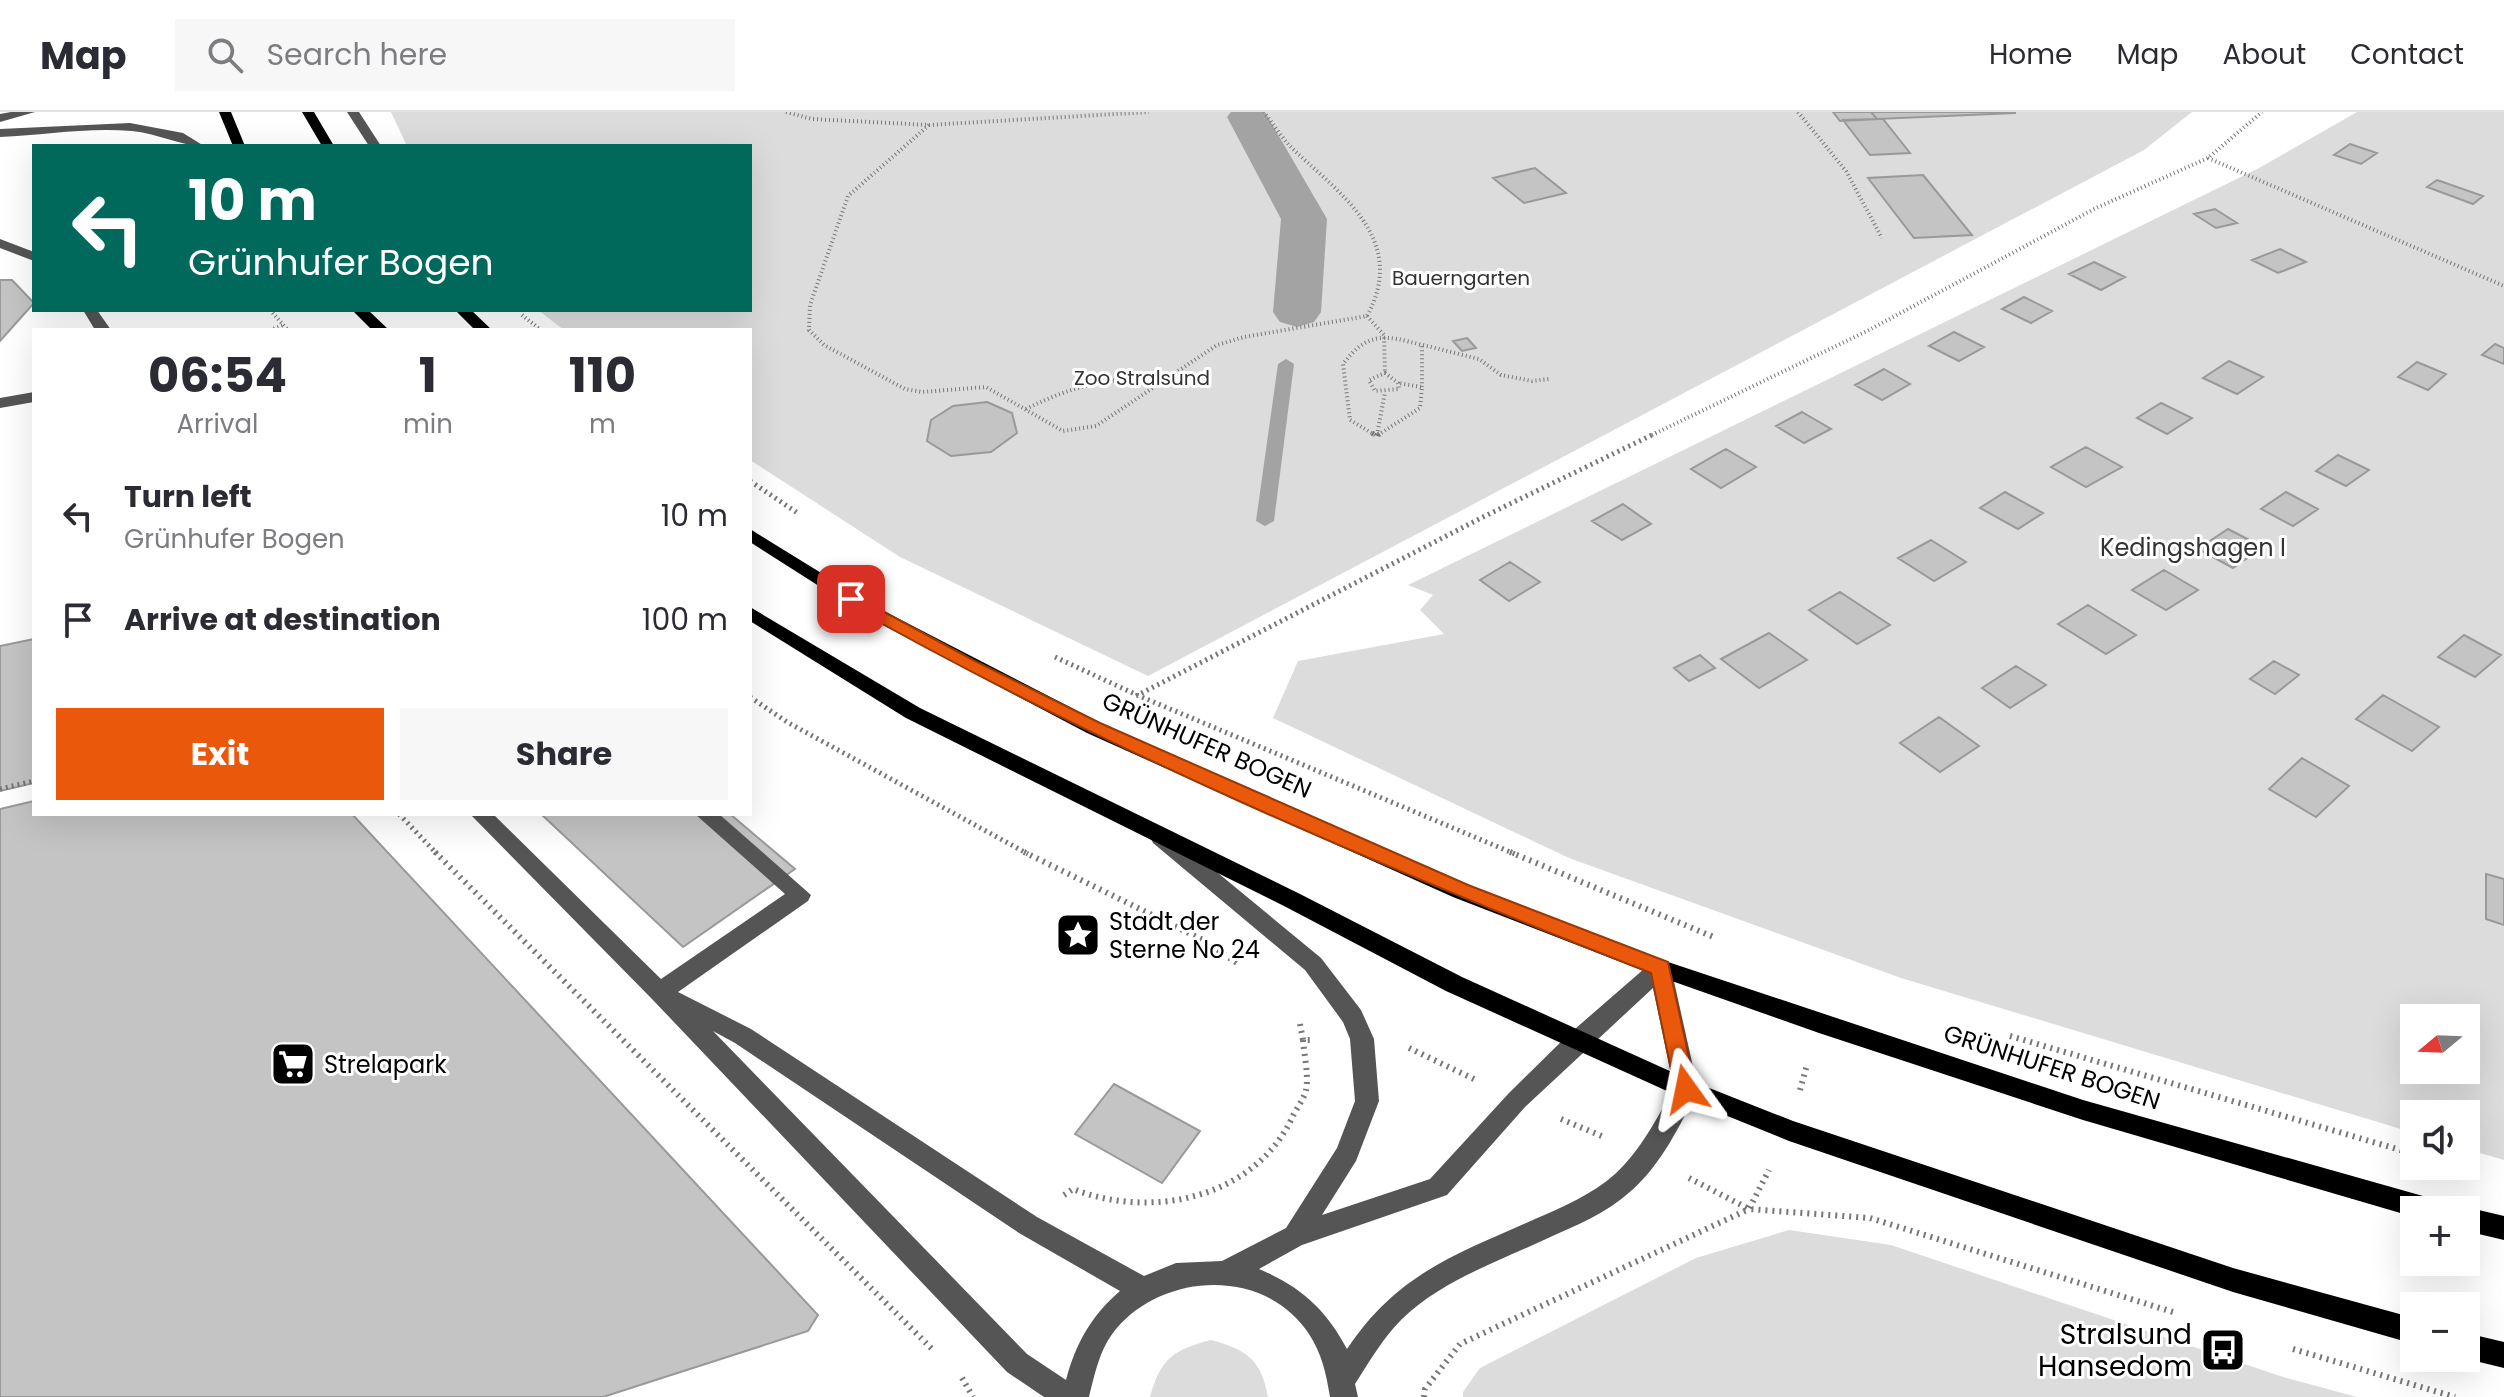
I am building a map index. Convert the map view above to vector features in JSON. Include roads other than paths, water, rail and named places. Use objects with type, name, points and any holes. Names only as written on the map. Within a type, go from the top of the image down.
[{"type":"main road","points":[[225,112],[238,144]]},
{"type":"main road","points":[[308,112],[327,144]]},
{"type":"main road","points":[[361,312],[379,328]]},
{"type":"main road","points":[[464,312],[482,328]]},
{"type":"main road","name":"GRÜNHUFER BOGEN","points":[[752,535],[872,612],[1094,728],[1461,891],[1660,968],[2083,1110],[2400,1201]]},
{"type":"main road","points":[[752,614],[913,713],[1576,1042],[1789,1130],[2203,1270],[2400,1327]]},
{"type":"main road","points":[[2480,1222],[2504,1228]]},
{"type":"main road","points":[[2480,1349],[2504,1355]]},
{"type":"street","points":[[1,114],[29,112]]},
{"type":"street","points":[[353,112],[374,144]]},
{"type":"street","points":[[0,133],[123,126],[173,133],[194,144]]},
{"type":"street","points":[[0,243],[32,256]]},
{"type":"street","points":[[0,403],[32,397]]},
{"type":"street","points":[[482,816],[660,992],[1017,1363],[1068,1397]]},
{"type":"street","points":[[660,992],[800,895],[707,816]]},
{"type":"street","points":[[1157,835],[1313,964],[1353,1017],[1362,1039],[1367,1101],[1347,1153],[1295,1236]]},
{"type":"street","points":[[1229,1271],[1295,1236],[1438,1187],[1517,1100],[1576,1042],[1660,968],[1686,1089],[1647,1156],[1612,1192],[1430,1284],[1395,1309],[1372,1335],[1344,1388]]},
{"type":"street","points":[[660,992],[743,1036],[1028,1225],[1142,1289]]},
{"type":"street","points":[[1075,1397],[1085,1356],[1108,1318],[1142,1289],[1184,1274],[1229,1271],[1268,1283],[1303,1306],[1329,1338],[1344,1388]]},
{"type":"waterway","points":[[1248,117],[1304,219],[1297,312]]},
{"type":"waterway","points":[[1265,521],[1286,364]]},
{"type":"place","name":"Stadt der Sterne No 24","points":[[1078,935]]},
{"type":"place","name":"Strelapark","points":[[293,1064]]},
{"type":"place","name":"Stralsund Hansedom","points":[[2223,1350]]},
{"type":"park label","name":"Bauerngarten","points":[[1461,278]]},
{"type":"park label","name":"Zoo Stralsund","points":[[1142,378]]},
{"type":"park label","name":"Kedingshagen I","points":[[2193,547]]}]
